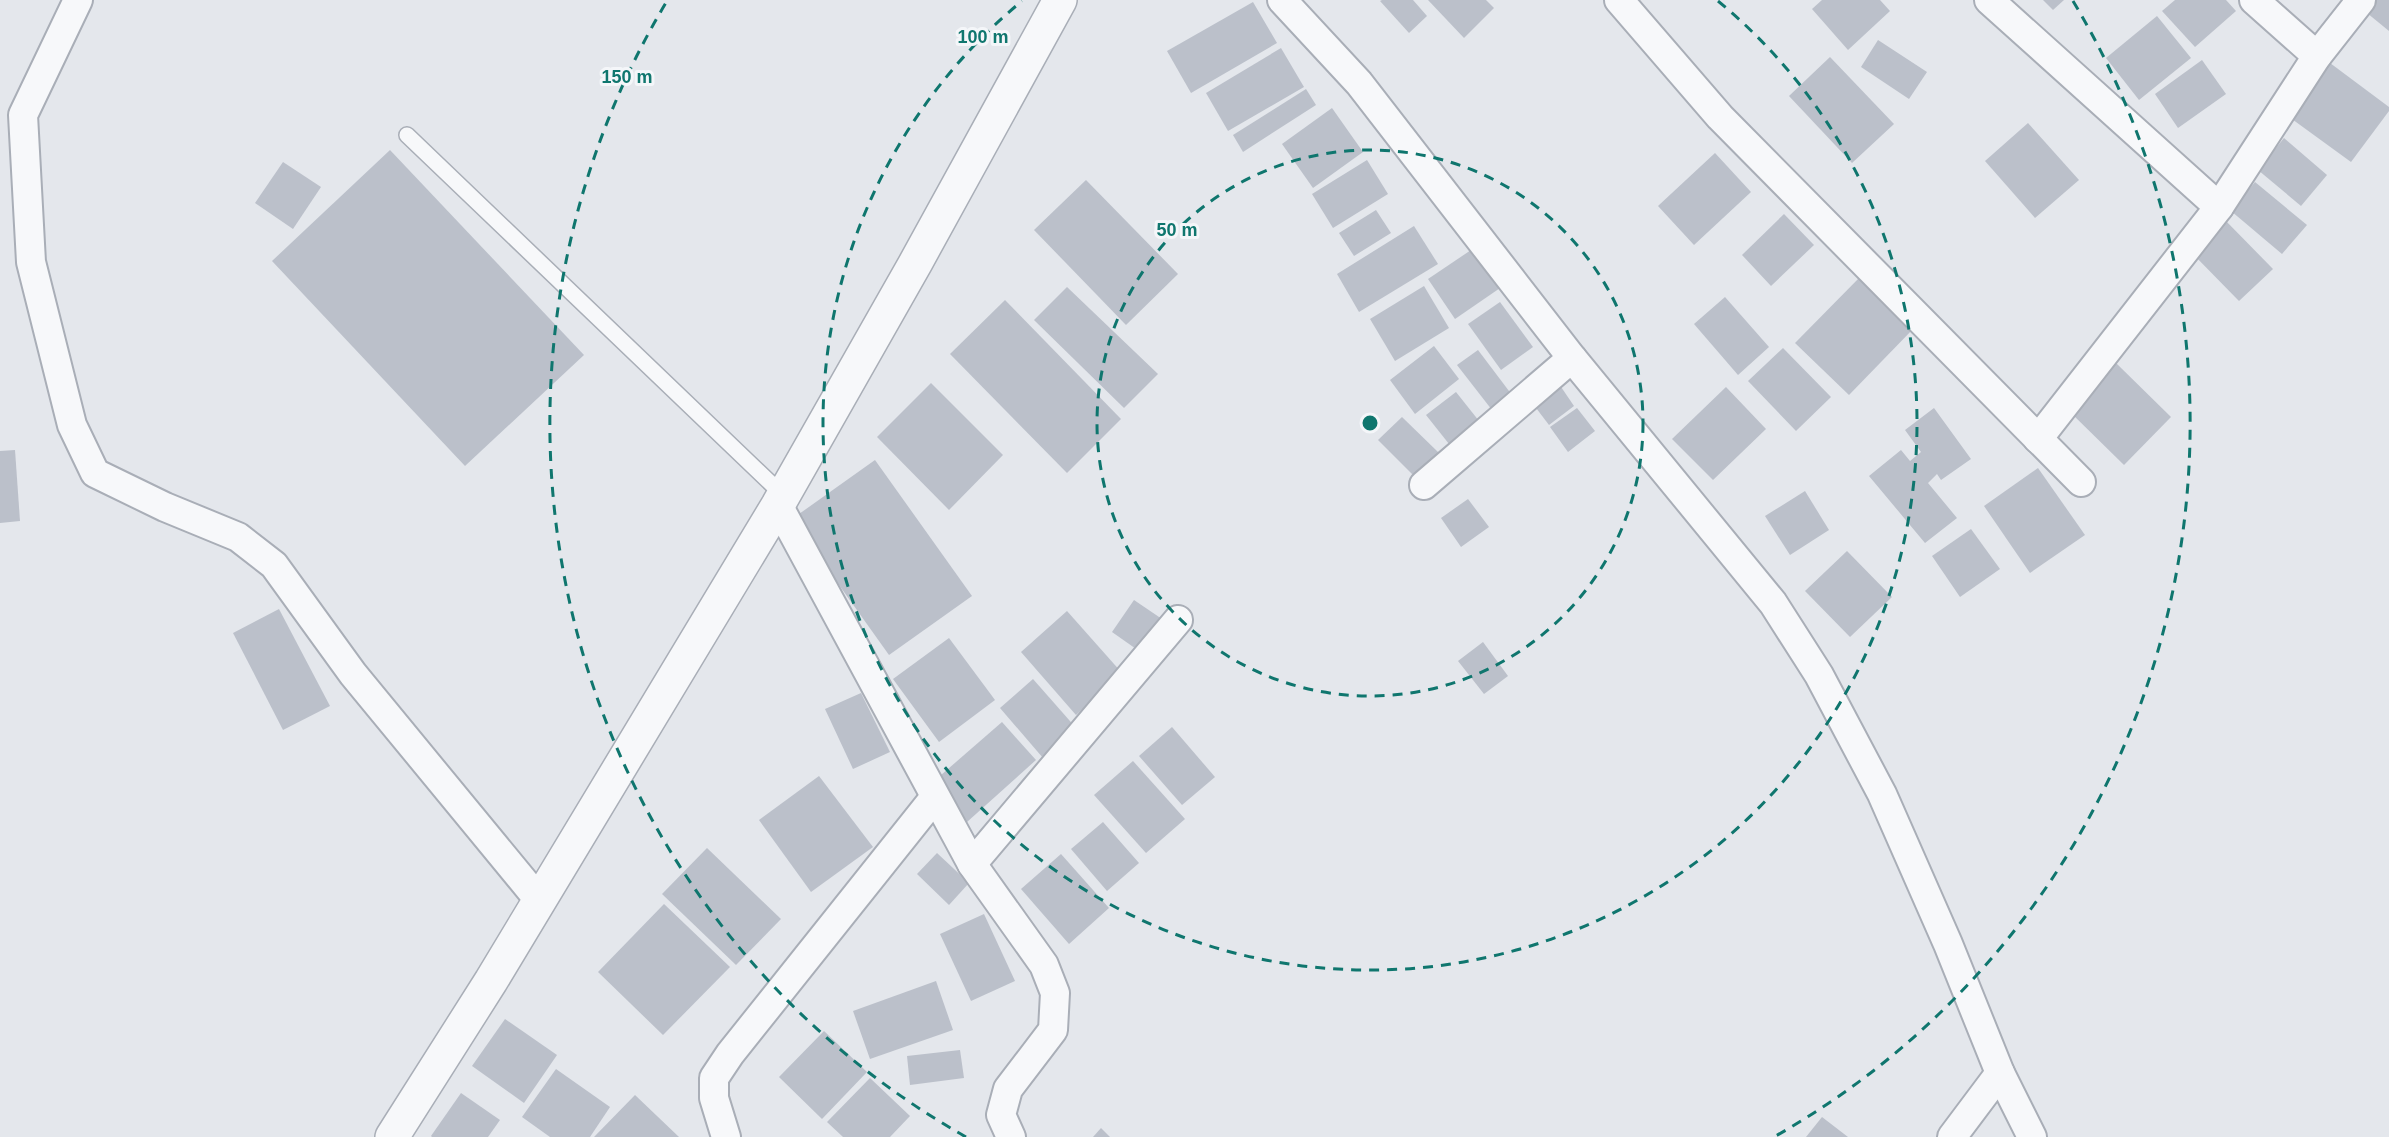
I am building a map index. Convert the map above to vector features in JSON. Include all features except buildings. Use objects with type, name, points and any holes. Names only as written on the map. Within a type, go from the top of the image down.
[{"type":"street","points":[[78,0],[23,116],[31,262],[72,425],[95,473],[165,507],[238,537],[274,564],[353,674],[539,900]]},
{"type":"street","points":[[392,1137],[491,981],[781,500],[1060,0]]},
{"type":"street","points":[[1282,0],[1359,83],[1572,358],[1773,603],[1819,675],[1882,795],[1948,944],[2000,1073],[2032,1137]]},
{"type":"street","points":[[1619,0],[1720,117],[2081,482]]},
{"type":"street","points":[[1989,0],[2219,207]]},
{"type":"street","points":[[2254,0],[2317,56]]},
{"type":"street","points":[[2038,439],[2219,207],[2317,56],[2361,0]]},
{"type":"street","points":[[1424,485],[1572,358]]},
{"type":"street","points":[[781,500],[972,864],[1044,965],[1055,993],[1053,1030],[1008,1089],[1001,1115],[1011,1137]]},
{"type":"street","points":[[972,864],[1178,620]]},
{"type":"street","points":[[726,1137],[714,1098],[714,1078],[730,1054],[935,797]]},
{"type":"street","points":[[1952,1137],[2000,1073]]},
{"type":"lane","points":[[408,135],[781,500]]}]
